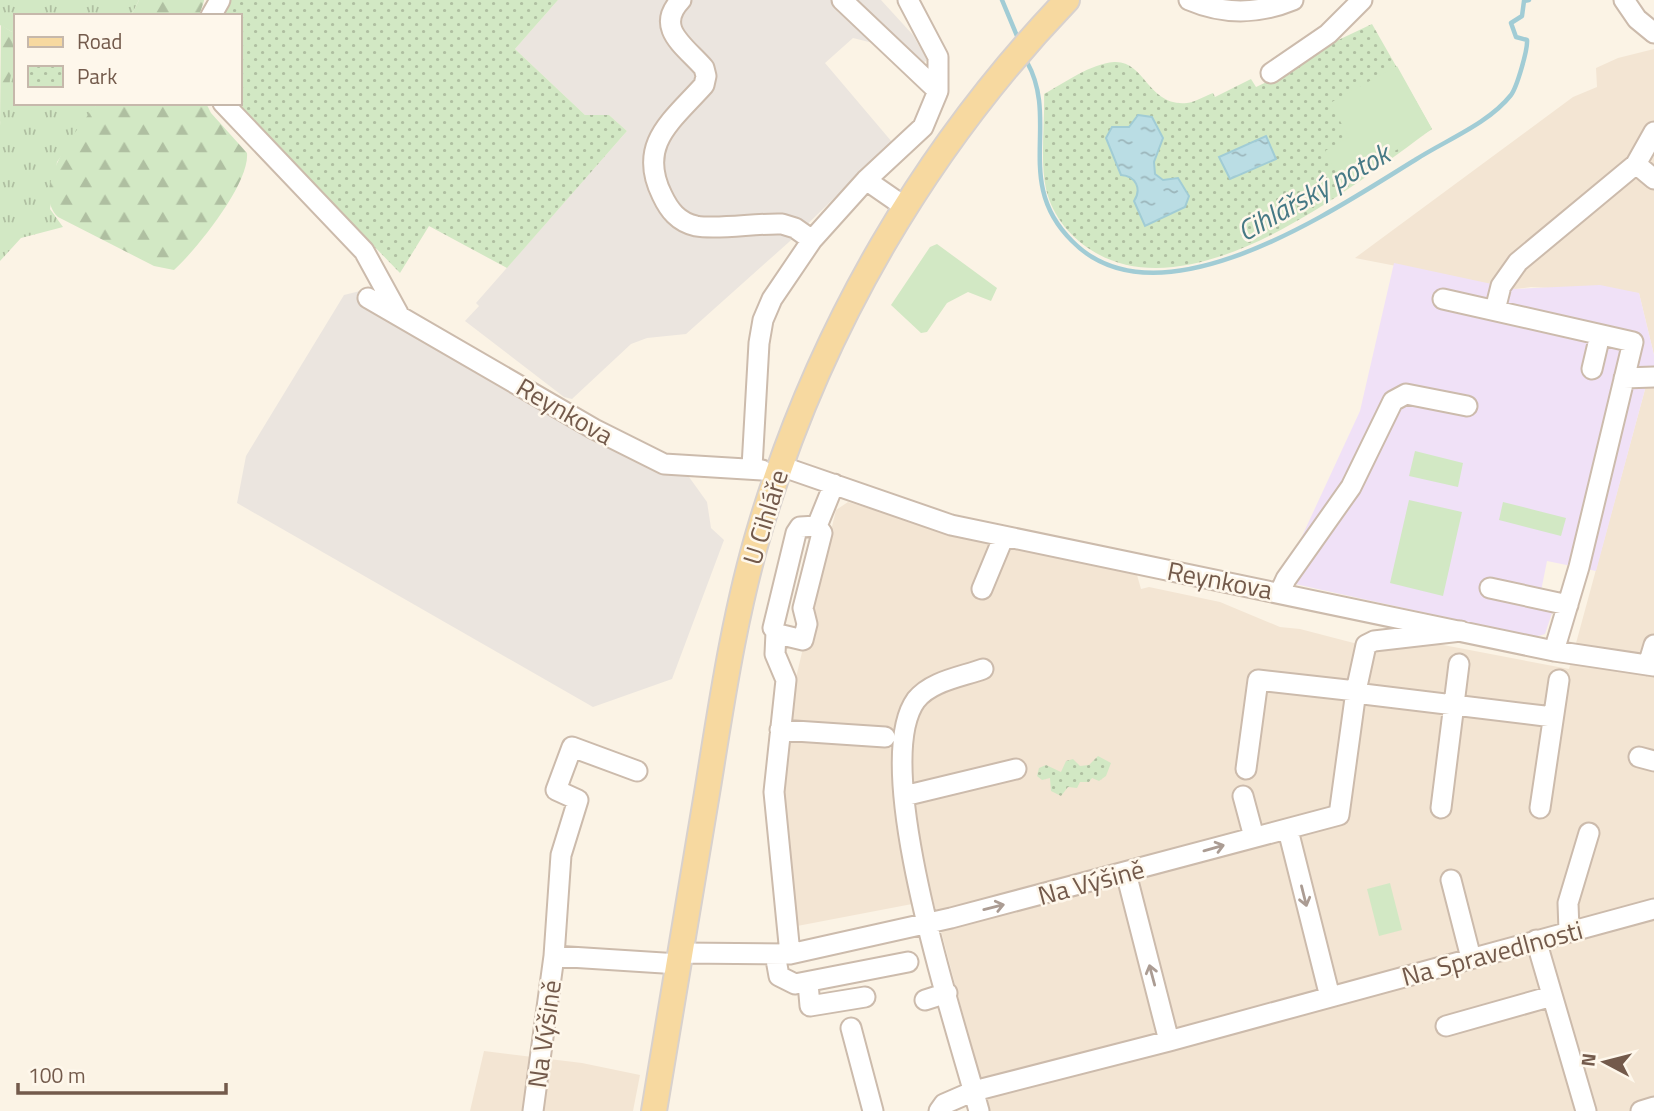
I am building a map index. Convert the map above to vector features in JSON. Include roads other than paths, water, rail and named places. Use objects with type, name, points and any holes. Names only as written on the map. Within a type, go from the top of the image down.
[{"type":"main road","name":"U Cihláře","points":[[654,1111],[734,637],[753,553],[824,357],[864,276],[905,207],[991,86],[1067,0]]},
{"type":"street","points":[[681,0],[669,17],[670,30],[704,68],[706,76],[704,85],[660,134],[652,159],[653,176],[669,210],[680,220],[696,226],[782,224],[794,228],[812,240]]},
{"type":"street","points":[[842,0],[938,91]]},
{"type":"street","points":[[752,467],[758,355],[763,320],[779,286],[812,240],[866,180],[923,127],[938,91],[938,57],[908,0]]},
{"type":"street","points":[[1189,0],[1225,10],[1247,12],[1293,0]]},
{"type":"street","points":[[1271,74],[1328,34],[1362,0]]},
{"type":"street","points":[[1624,0],[1637,19],[1654,33]]},
{"type":"street","points":[[225,105],[364,251],[398,313]]},
{"type":"street","points":[[1495,310],[1501,286],[1518,262],[1636,164],[1654,132]]},
{"type":"street","points":[[1636,164],[1654,179]]},
{"type":"street","points":[[866,180],[905,207]]},
{"type":"street","name":"Reynkova","points":[[368,298],[594,429],[664,464],[694,468],[752,467],[784,472],[834,484],[951,524],[1004,536],[1554,651],[1651,665]]},
{"type":"street","points":[[1443,299],[1633,342],[1568,605],[1554,651]]},
{"type":"street","points":[[1592,369],[1600,335]]},
{"type":"street","points":[[1624,378],[1654,377]]},
{"type":"street","points":[[1280,592],[1286,579],[1351,487],[1393,401],[1406,394],[1467,407]]},
{"type":"street","points":[[817,526],[834,484]]},
{"type":"street","points":[[817,526],[800,527],[796,533],[775,620],[774,647],[778,667],[786,680],[774,792],[782,954],[776,971],[783,981],[808,983],[908,962]]},
{"type":"street","points":[[776,632],[803,640],[807,624],[803,608],[821,533],[817,526]]},
{"type":"street","points":[[982,589],[1004,536]]},
{"type":"street","points":[[1490,588],[1568,605]]},
{"type":"street","points":[[1356,692],[1366,645],[1374,641],[1461,631]]},
{"type":"street","points":[[1651,665],[1654,645]]},
{"type":"street","points":[[1441,808],[1459,664]]},
{"type":"street","points":[[979,1111],[928,924],[913,858],[901,763],[903,736],[914,703],[926,689],[983,669]]},
{"type":"street","points":[[1246,769],[1258,680],[1553,717]]},
{"type":"street","points":[[1540,808],[1559,680]]},
{"type":"street","name":"Na Výšině","points":[[533,1111],[554,956],[680,958],[782,954],[928,924],[1339,815],[1356,692]]},
{"type":"street","points":[[780,730],[885,737]]},
{"type":"street","points":[[554,956],[561,855],[578,800],[555,790],[572,747],[637,771]]},
{"type":"street","points":[[904,796],[1016,769]]},
{"type":"street","points":[[1243,796],[1254,837]]},
{"type":"street","points":[[1287,830],[1329,997]]},
{"type":"street","points":[[1569,931],[1568,903],[1589,833]]},
{"type":"street","points":[[1126,873],[1169,1041]]},
{"type":"street","points":[[1451,880],[1471,958]]},
{"type":"street","name":"Na Spravedlnosti","points":[[939,1111],[944,1104],[974,1091],[1169,1041],[1654,909]]},
{"type":"street","points":[[1536,940],[1586,1111]]},
{"type":"street","points":[[808,983],[810,1006],[865,997]]},
{"type":"street","points":[[925,1000],[947,993]]},
{"type":"street","points":[[1446,1026],[1552,996]]},
{"type":"street","points":[[851,1028],[873,1111]]},
{"type":"street","points":[[1641,1111],[1654,1107]]},
{"type":"water","points":[[1138,115],[1152,117],[1163,138],[1154,162],[1155,174],[1163,180],[1178,178],[1189,196],[1185,207],[1145,226],[1134,201],[1136,184],[1121,175],[1106,138],[1112,127],[1129,127]]},
{"type":"water","points":[[1266,136],[1276,159],[1230,179],[1219,157]]},
{"type":"waterway","name":"Cihlářský potok","points":[[1002,0],[1017,36]]},
{"type":"waterway","name":"Cihlářský potok","points":[[1027,62],[1036,84],[1040,107],[1041,174],[1045,197],[1054,219],[1072,241],[1108,265],[1151,273],[1198,267],[1246,252],[1294,231],[1491,115],[1511,95],[1519,76],[1527,40],[1516,37],[1511,23],[1522,16],[1524,1],[1529,0]]}]
